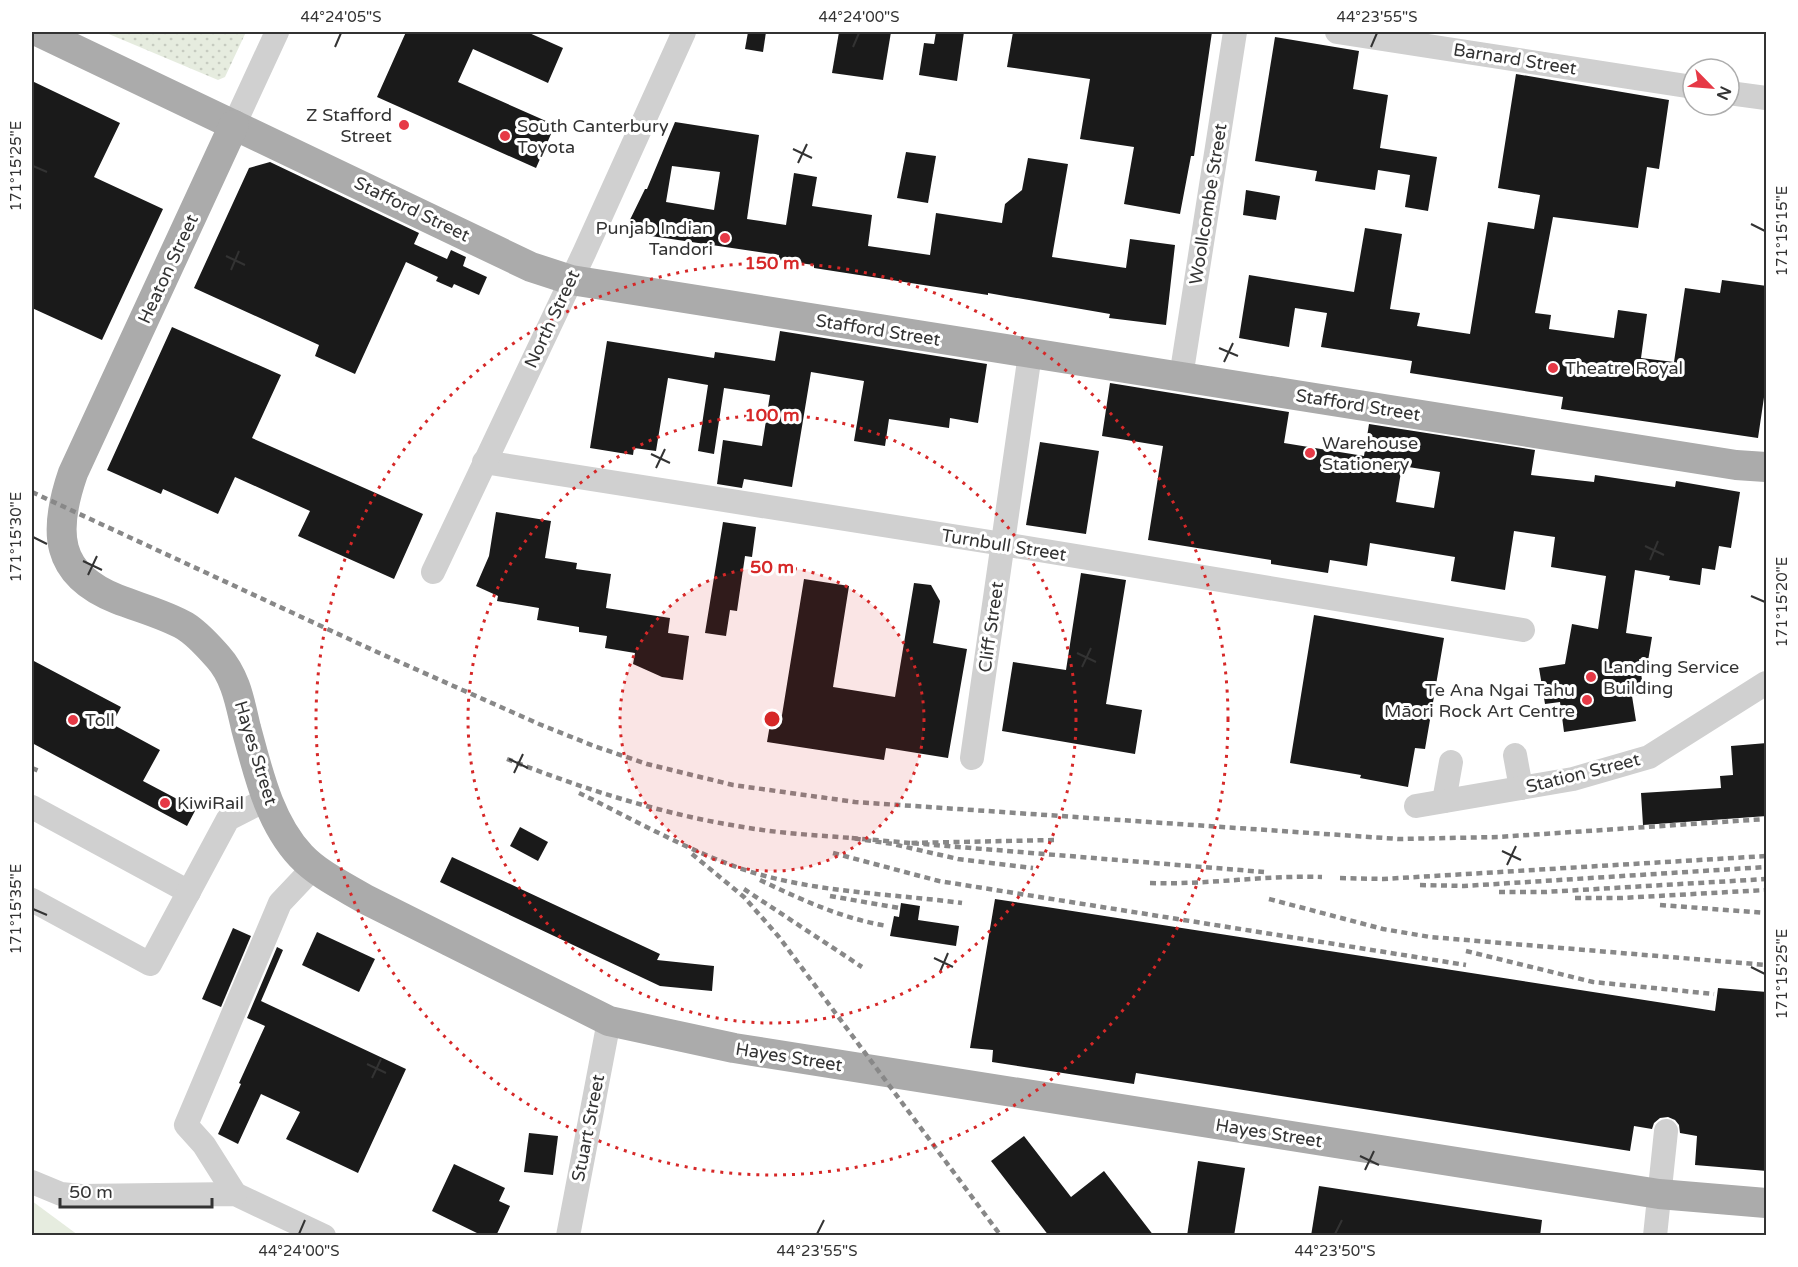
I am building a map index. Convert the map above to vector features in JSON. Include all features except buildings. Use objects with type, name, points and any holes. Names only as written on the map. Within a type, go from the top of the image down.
[{"type":"main road","name":"Stafford Street","points":[[39,32],[531,267],[571,280],[1736,465],[1767,467]]},
{"type":"main road","name":"Heaton Street","points":[[62,507],[73,473],[234,125]]},
{"type":"main road","name":"Hayes Street","points":[[62,507],[61,532],[65,555],[81,577],[105,594],[190,629],[226,666],[237,689],[267,799],[285,836],[302,857],[364,899],[609,1021],[734,1048],[1659,1194],[1767,1203]]},
{"type":"street","name":"Heaton Street","points":[[234,125],[277,32]]},
{"type":"street","name":"North Street","points":[[433,572],[571,280],[684,32]]},
{"type":"street","name":"Woollcombe Street","points":[[1181,377],[1235,32]]},
{"type":"street","name":"Barnard Street","points":[[1337,32],[1681,85]]},
{"type":"street","points":[[1741,95],[1767,98]]},
{"type":"street","name":"Cliff Street","points":[[972,758],[1030,354]]},
{"type":"street","name":"Turnbull Street","points":[[484,462],[1003,544],[1523,630]]},
{"type":"street","name":"Station Street","points":[[1416,806],[1573,778],[1649,757],[1767,683]]},
{"type":"street","points":[[1515,755],[1521,788]]},
{"type":"street","points":[[1444,801],[1451,762]]},
{"type":"street","points":[[32,900],[150,964],[228,819],[267,799]]},
{"type":"street","points":[[32,807],[189,892]]},
{"type":"street","points":[[235,1194],[204,1145],[186,1125],[280,903],[314,867]]},
{"type":"street","name":"Stuart Street","points":[[568,1236],[609,1021]]},
{"type":"street","points":[[1654,1236],[1666,1131]]},
{"type":"street","points":[[32,1182],[61,1194],[81,1196],[235,1194],[324,1236]]},
{"type":"shaded area","points":[[104,32],[246,32],[225,77],[218,80]]},
{"type":"shaded area","points":[[32,1201],[78,1235],[32,1235]]},
{"type":"railway","points":[[32,492],[377,652],[539,724],[647,764],[733,785],[855,802],[1399,839],[1498,837],[1766,819]]},
{"type":"railway","points":[[507,759],[591,790],[707,821],[794,834],[851,838]]},
{"type":"railway","points":[[32,768],[39,771]]},
{"type":"railway","points":[[579,793],[690,848],[758,874],[834,889],[962,903]]},
{"type":"railway","points":[[910,843],[851,838],[893,844],[958,859],[1033,868]]},
{"type":"railway","points":[[1054,840],[910,843],[1264,872]]},
{"type":"railway","points":[[833,853],[939,881],[1466,965]]},
{"type":"railway","points":[[692,854],[744,897],[779,937],[1001,1236]]},
{"type":"railway","points":[[1340,878],[1383,879],[1766,856]]},
{"type":"railway","points":[[1420,885],[1464,886],[1766,867]]},
{"type":"railway","points":[[1150,883],[1322,877]]},
{"type":"railway","points":[[1499,892],[1545,892],[1766,879]]},
{"type":"railway","points":[[760,880],[838,913],[887,926]]},
{"type":"railway","points":[[744,889],[862,967]]},
{"type":"railway","points":[[1575,898],[1622,898],[1766,890]]},
{"type":"railway","points":[[830,896],[899,908]]},
{"type":"railway","points":[[1269,899],[1383,929],[1430,937],[1766,965]]},
{"type":"railway","points":[[1660,905],[1766,913]]},
{"type":"railway","points":[[1466,951],[1593,982],[1714,994]]},
{"type":"place","name":"Z Stafford Street","points":[[404,125]]},
{"type":"place","name":"South Canterbury Toyota","points":[[505,136]]},
{"type":"place","name":"Punjab Indian Tandori","points":[[725,238]]},
{"type":"place","name":"Theatre Royal","points":[[1553,368]]},
{"type":"place","name":"Warehouse Stationery","points":[[1310,453]]},
{"type":"place","name":"Landing Service Building","points":[[1591,677]]},
{"type":"place","name":"Te Ana Ngai Tahu Māori Rock Art Centre","points":[[1587,700]]},
{"type":"place","name":"Toll","points":[[73,720]]},
{"type":"place","name":"KiwiRail","points":[[165,803]]}]
